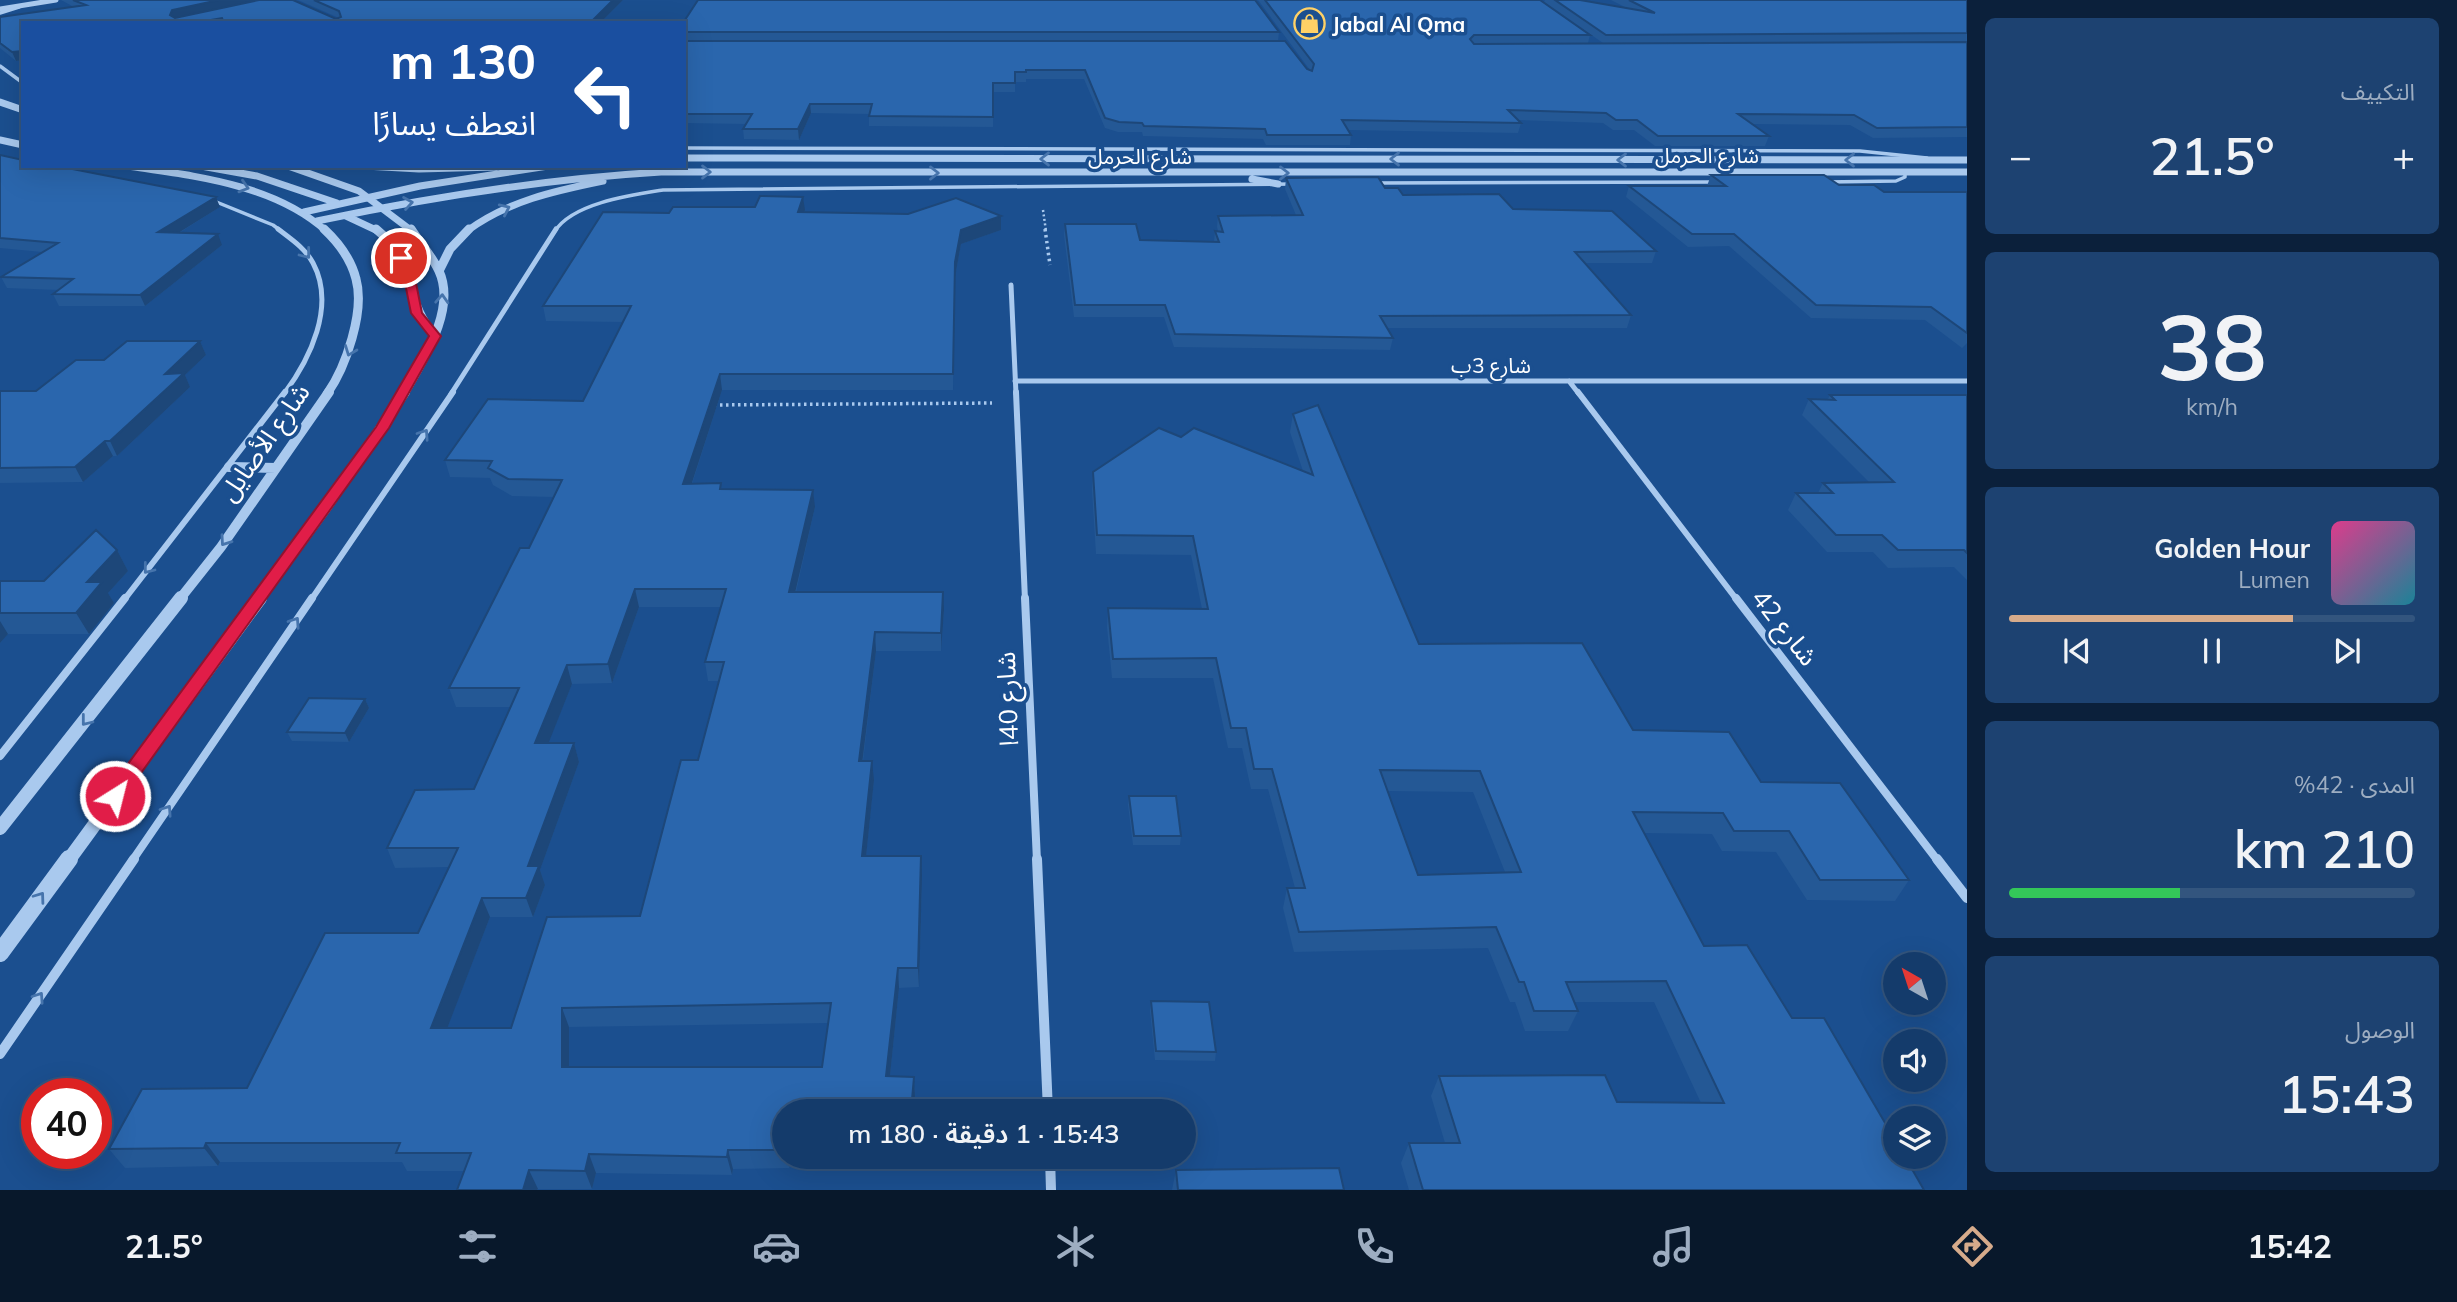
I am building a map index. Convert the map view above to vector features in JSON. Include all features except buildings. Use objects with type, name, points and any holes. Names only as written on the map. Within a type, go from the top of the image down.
[{"type":"street","points":[[0,4],[21,0]]},
{"type":"street","points":[[0,11],[55,0]]},
{"type":"street","points":[[0,66],[21,82]]},
{"type":"street","points":[[0,103],[21,109]]},
{"type":"street","points":[[0,140],[21,145]]},
{"type":"street","points":[[686,148],[1860,151],[1942,160]]},
{"type":"street","name":"شارع الحرمل","points":[[686,158],[1967,160]]},
{"type":"street","name":"شارع الأصايل","points":[[0,828],[221,547],[335,383],[358,330],[361,302],[357,276],[347,254],[317,221],[263,192],[233,183],[140,168]]},
{"type":"street","points":[[212,168],[257,176],[340,204],[382,207]]},
{"type":"street","points":[[0,953],[335,496],[396,408],[435,336],[443,301],[439,271],[411,229],[369,197],[347,185],[294,168]]},
{"type":"street","points":[[419,168],[466,168]]},
{"type":"street","points":[[303,212],[419,186],[535,168]]},
{"type":"street","points":[[439,271],[444,257],[454,243],[501,210],[580,186],[662,172]]},
{"type":"street","name":"شارع الحرمل","points":[[317,221],[519,183],[662,172],[1967,173]]},
{"type":"street","points":[[1812,182],[1889,182],[1905,177],[1905,172]]},
{"type":"street","points":[[1227,173],[1278,184]]},
{"type":"street","points":[[1362,184],[1718,182]]},
{"type":"street","points":[[0,1054],[443,407],[562,220],[617,197],[655,190],[1306,184]]},
{"type":"street","points":[[0,756],[229,467],[291,384],[316,336],[322,296],[313,263],[290,236],[254,216],[203,198]]},
{"type":"street","points":[[303,212],[343,215],[372,225],[391,244],[408,273],[416,313],[435,336]]},
{"type":"street","name":"شارع 40ا","points":[[1011,285],[1047,1099]]},
{"type":"street","name":"شارع 3ب","points":[[1015,381],[1967,381]]},
{"type":"street","name":"شارع 42","points":[[1569,381],[1967,898]]},
{"type":"street","points":[[229,467],[276,468]]},
{"type":"street","points":[[1050,1169],[1051,1190]]},
{"type":"path","points":[[1040,186],[1049,265]]},
{"type":"path","points":[[703,405],[1017,403]]},
{"type":"place","name":"Jabal Al Qma","points":[[1309,24]]},
{"type":"route","points":[[115,796],[383,428],[435,336],[416,313],[408,273],[401,258]]}]
